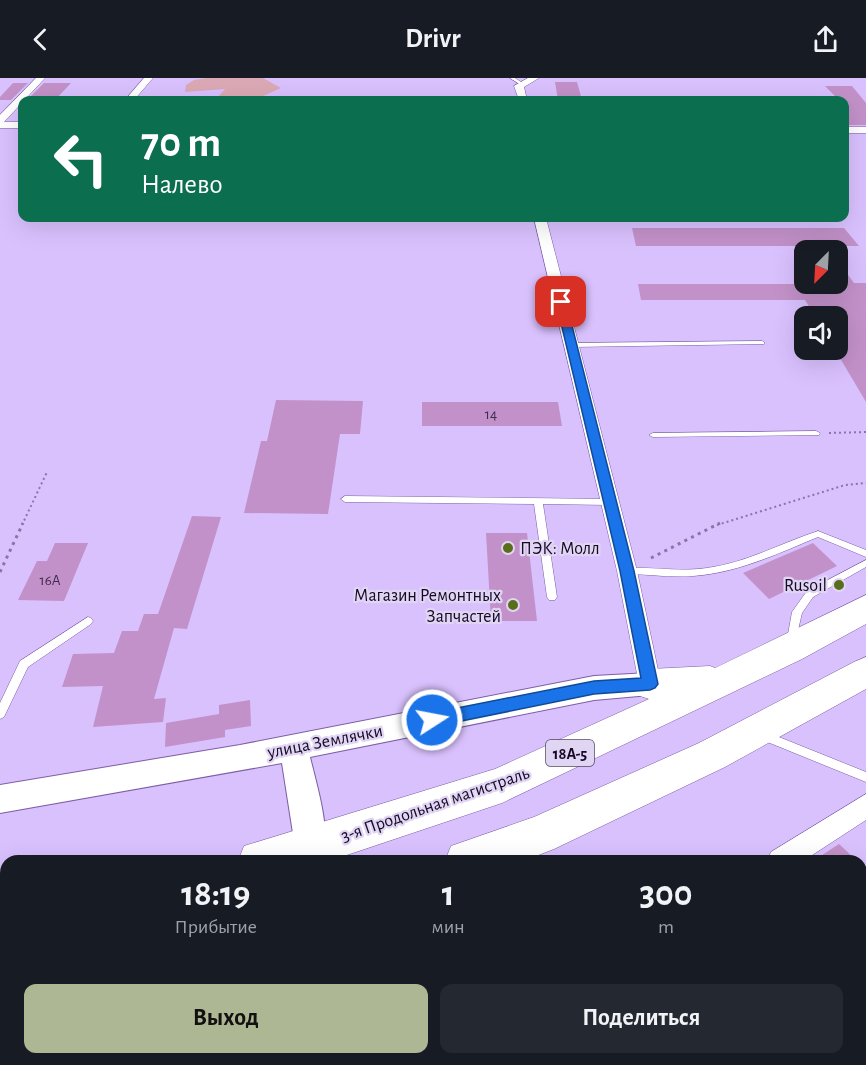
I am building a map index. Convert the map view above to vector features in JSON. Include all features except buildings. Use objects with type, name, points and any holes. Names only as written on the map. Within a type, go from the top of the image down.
[{"type":"highway","name":"3-я Продольная магистраль","points":[[280,855],[502,785],[790,649],[866,608]]},
{"type":"highway","points":[[483,855],[540,835],[712,754],[866,672]]},
{"type":"highway","points":[[650,684],[726,680]]},
{"type":"street","points":[[25,96],[41,78]]},
{"type":"street","points":[[133,96],[149,78]]},
{"type":"street","points":[[522,96],[519,86],[535,78]]},
{"type":"street","points":[[0,123],[18,103]]},
{"type":"street","points":[[0,123],[18,125]]},
{"type":"street","points":[[849,130],[866,130]]},
{"type":"street","points":[[541,222],[627,571],[650,684]]},
{"type":"street","name":"улица Землячки","points":[[0,799],[293,747],[594,688],[650,684]]},
{"type":"street","points":[[293,747],[303,789],[311,846]]},
{"type":"street","points":[[789,855],[866,806]]},
{"type":"lane","points":[[512,78],[522,84]]},
{"type":"lane","points":[[572,345],[762,343]]},
{"type":"lane","points":[[653,435],[816,433]]},
{"type":"lane","points":[[345,499],[610,502]]},
{"type":"lane","points":[[538,501],[552,597]]},
{"type":"lane","points":[[627,571],[652,570],[692,574],[760,558],[818,534],[866,554]]},
{"type":"lane","points":[[790,649],[797,612],[810,594],[866,563]]},
{"type":"lane","points":[[0,714],[24,664],[88,621]]},
{"type":"lane","points":[[753,732],[866,777]]},
{"type":"path","points":[[816,433],[866,432]]},
{"type":"path","points":[[0,572],[47,472]]},
{"type":"path","points":[[627,571],[726,520],[845,485],[866,483]]},
{"type":"shaded area","points":[[263,78],[281,88],[263,96],[219,96],[225,89],[185,92],[186,85],[194,80]]},
{"type":"place","name":"ПЭК: Молл","points":[[508,548]]},
{"type":"place","name":"Rusoil","points":[[839,585]]},
{"type":"place","name":"Магазин Ремонтных Запчастей","points":[[513,605]]},
{"type":"route","points":[[432,720],[594,688],[650,684],[627,571],[561,302]]}]
